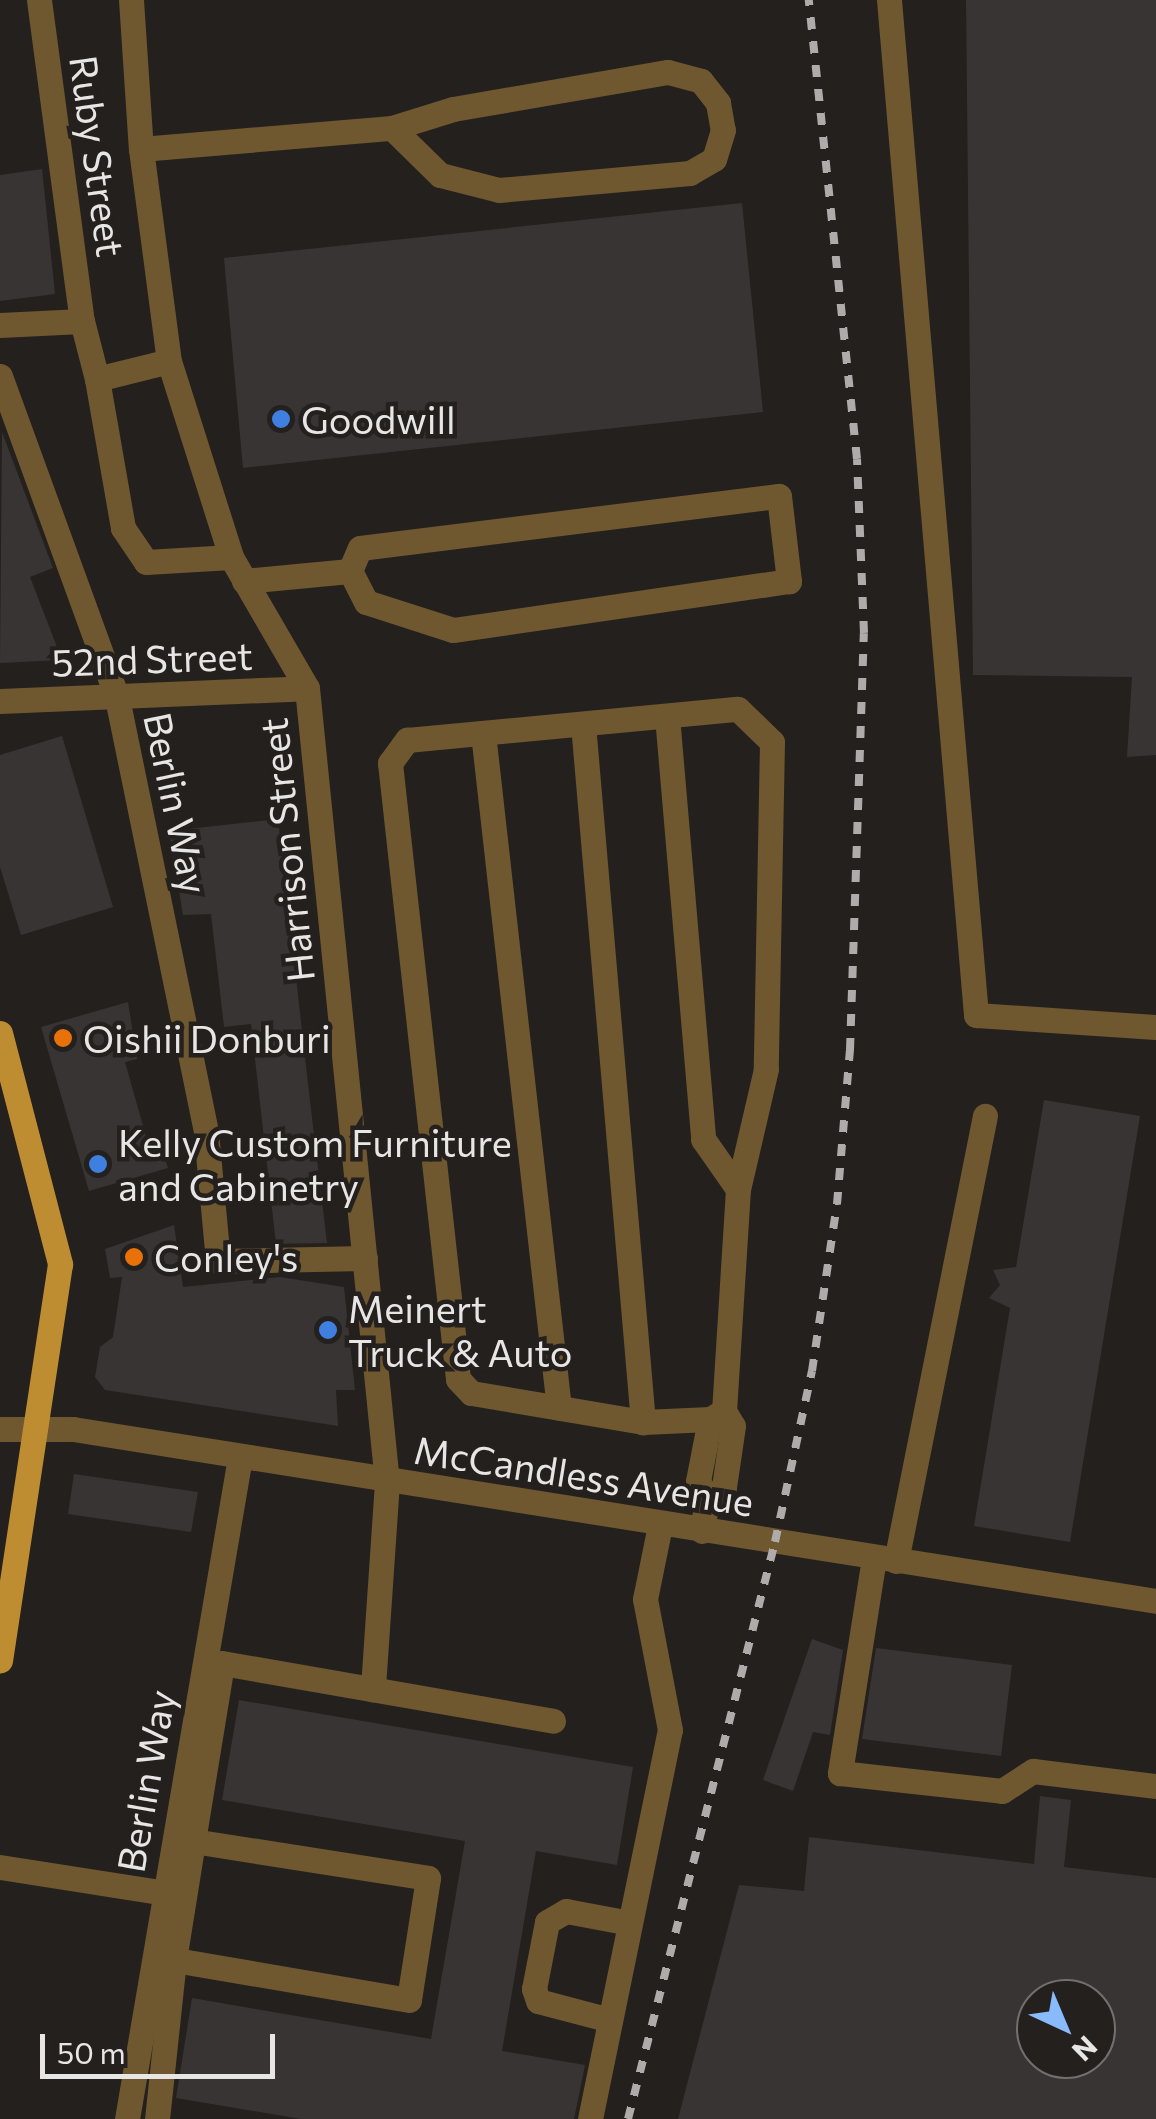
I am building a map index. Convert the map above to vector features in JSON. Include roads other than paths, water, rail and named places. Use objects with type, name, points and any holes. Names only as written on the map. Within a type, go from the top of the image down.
[{"type":"main road","points":[[0,1034],[60,1264],[0,1660]]},
{"type":"street","name":"Ruby Street","points":[[39,0],[82,321],[97,380],[123,528],[146,562],[231,558]]},
{"type":"street","points":[[130,0],[141,149],[168,361],[231,558],[267,610],[308,688]]},
{"type":"street","points":[[889,0],[976,1015],[1156,1027]]},
{"type":"street","points":[[141,149],[392,128],[452,109],[668,72],[701,81],[718,102],[723,130],[714,159],[690,173],[500,190],[440,175],[392,128]]},
{"type":"street","points":[[0,324],[82,321]]},
{"type":"street","points":[[97,380],[168,361]]},
{"type":"street","name":"Berlin Way","points":[[0,376],[8,421],[117,698],[206,1132],[218,1261],[365,1258]]},
{"type":"street","points":[[244,581],[355,560],[779,496],[789,581],[452,630],[366,602],[355,560]]},
{"type":"street","name":"52nd Street","points":[[0,701],[308,688]]},
{"type":"street","name":"Harrison Street","points":[[308,688],[387,1482],[372,1690]]},
{"type":"street","points":[[702,1531],[707,1502],[724,1487],[733,1426],[717,1415],[643,1422],[472,1393],[458,1379],[390,763],[407,740],[738,710],[772,742],[766,1069],[738,1188],[717,1415]]},
{"type":"street","points":[[667,716],[703,1139],[738,1188]]},
{"type":"street","points":[[583,724],[643,1422]]},
{"type":"street","points":[[483,733],[559,1408]]},
{"type":"street","points":[[985,1116],[885,1559],[865,1597],[840,1773],[1002,1790],[1033,1771],[1156,1786]]},
{"type":"street","name":"McCandless Avenue","points":[[0,1430],[38,1429],[240,1457],[1156,1600]]},
{"type":"street","name":"Berlin Way","points":[[127,2119],[173,1895],[240,1457]]},
{"type":"street","points":[[590,2119],[670,1730],[645,1599],[660,1525]]},
{"type":"street","points":[[156,2119],[174,1960],[173,1895],[192,1841],[222,1664],[553,1721]]},
{"type":"street","points":[[174,1960],[409,2000],[428,1878],[192,1841]]},
{"type":"street","points":[[0,1867],[173,1895]]},
{"type":"street","points":[[610,2020],[538,2001],[534,1989],[547,1922],[566,1911],[630,1923]]},
{"type":"railway","points":[[628,2119],[775,1542],[812,1371],[837,1204],[850,1050],[864,633],[857,459],[809,0]]},
{"type":"place","name":"Goodwill","points":[[281,419]]},
{"type":"place","name":"Oishii Donburi","points":[[63,1038]]},
{"type":"place","name":"Kelly Custom Furniture and Cabinetry","points":[[98,1164]]},
{"type":"place","name":"Conley's","points":[[134,1257]]},
{"type":"place","name":"Meinert Truck & Auto","points":[[328,1330]]}]
